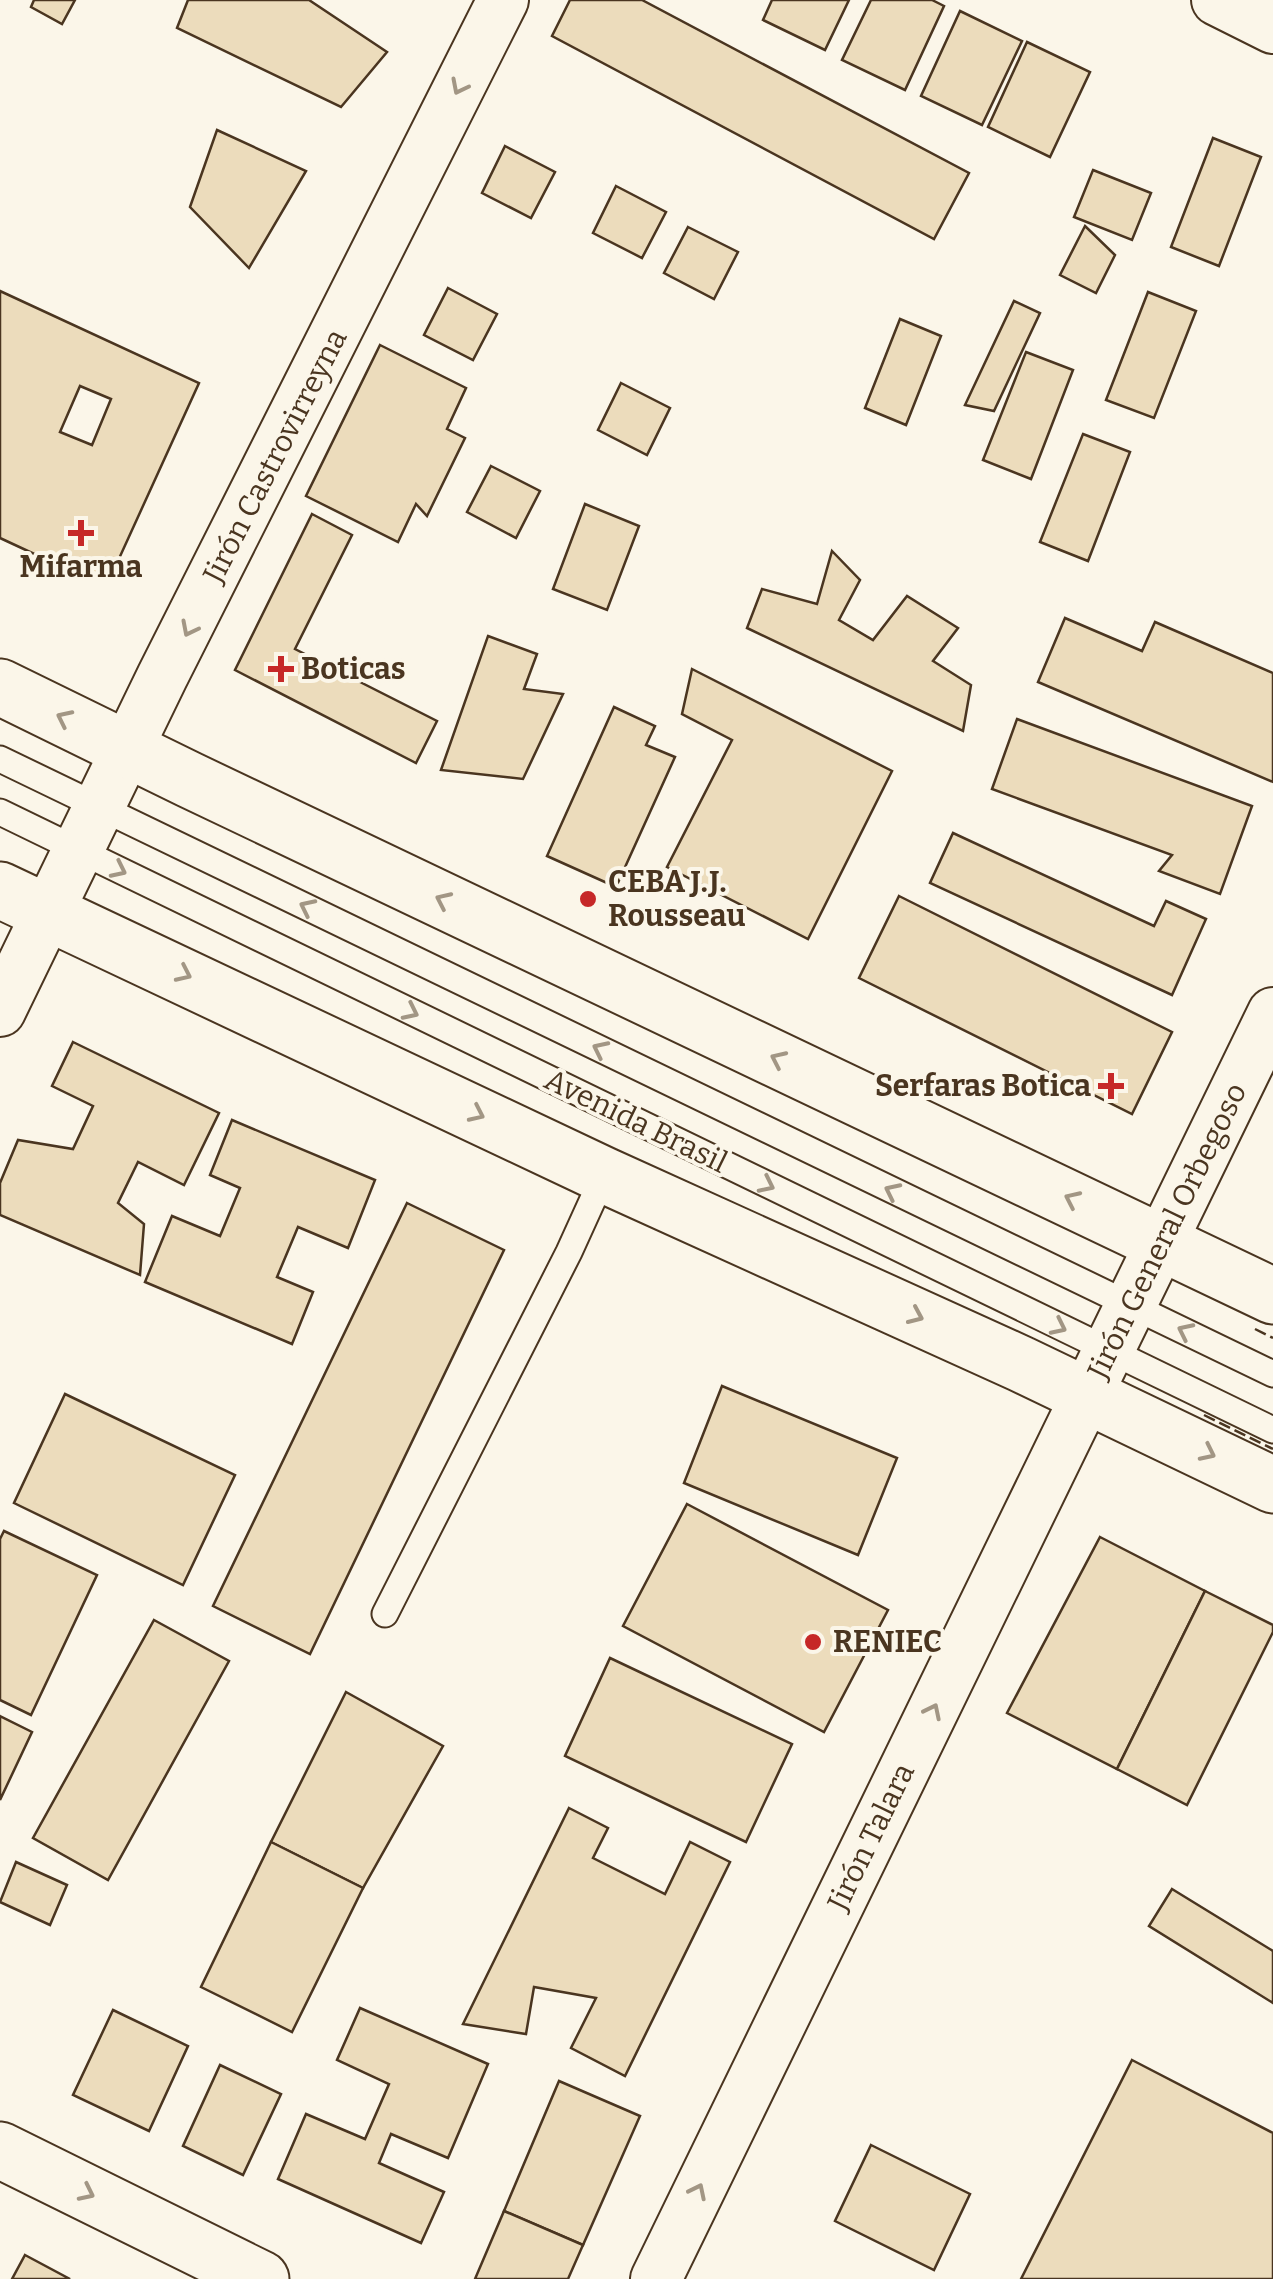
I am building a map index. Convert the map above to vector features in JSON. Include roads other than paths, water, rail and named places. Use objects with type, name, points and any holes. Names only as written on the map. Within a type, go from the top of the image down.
[{"type":"main road","points":[[0,686],[1273,1296]]},
{"type":"main road","name":"Avenida Brasil","points":[[24,901],[604,1175],[1099,1373],[1273,1485]]},
{"type":"main road","points":[[0,2150],[262,2279]]},
{"type":"street","name":"Jirón Castrovirreyna","points":[[0,1011],[24,901],[89,828],[503,0]]},
{"type":"street","points":[[1217,0],[1273,28]]},
{"type":"street","name":"Jirón General Orbegoso","points":[[1099,1373],[1273,1013]]},
{"type":"street","name":"Jirón Talara","points":[[656,2279],[1099,1373]]},
{"type":"lane","name":"Avenida Brasil","points":[[0,758],[89,828],[1099,1373],[1273,1430]]},
{"type":"lane","name":"Avenida Brasil","points":[[0,812],[89,828],[1273,1374]]},
{"type":"lane","points":[[385,1614],[570,1252],[604,1175]]},
{"type":"place","name":"Mifarma","points":[[81,533]]},
{"type":"place","name":"Boticas","points":[[281,669]]},
{"type":"place","name":"CEBA J.J. Rousseau","points":[[588,899]]},
{"type":"place","name":"Serfaras Botica","points":[[1111,1086]]},
{"type":"place","name":"RENIEC","points":[[813,1642]]}]
